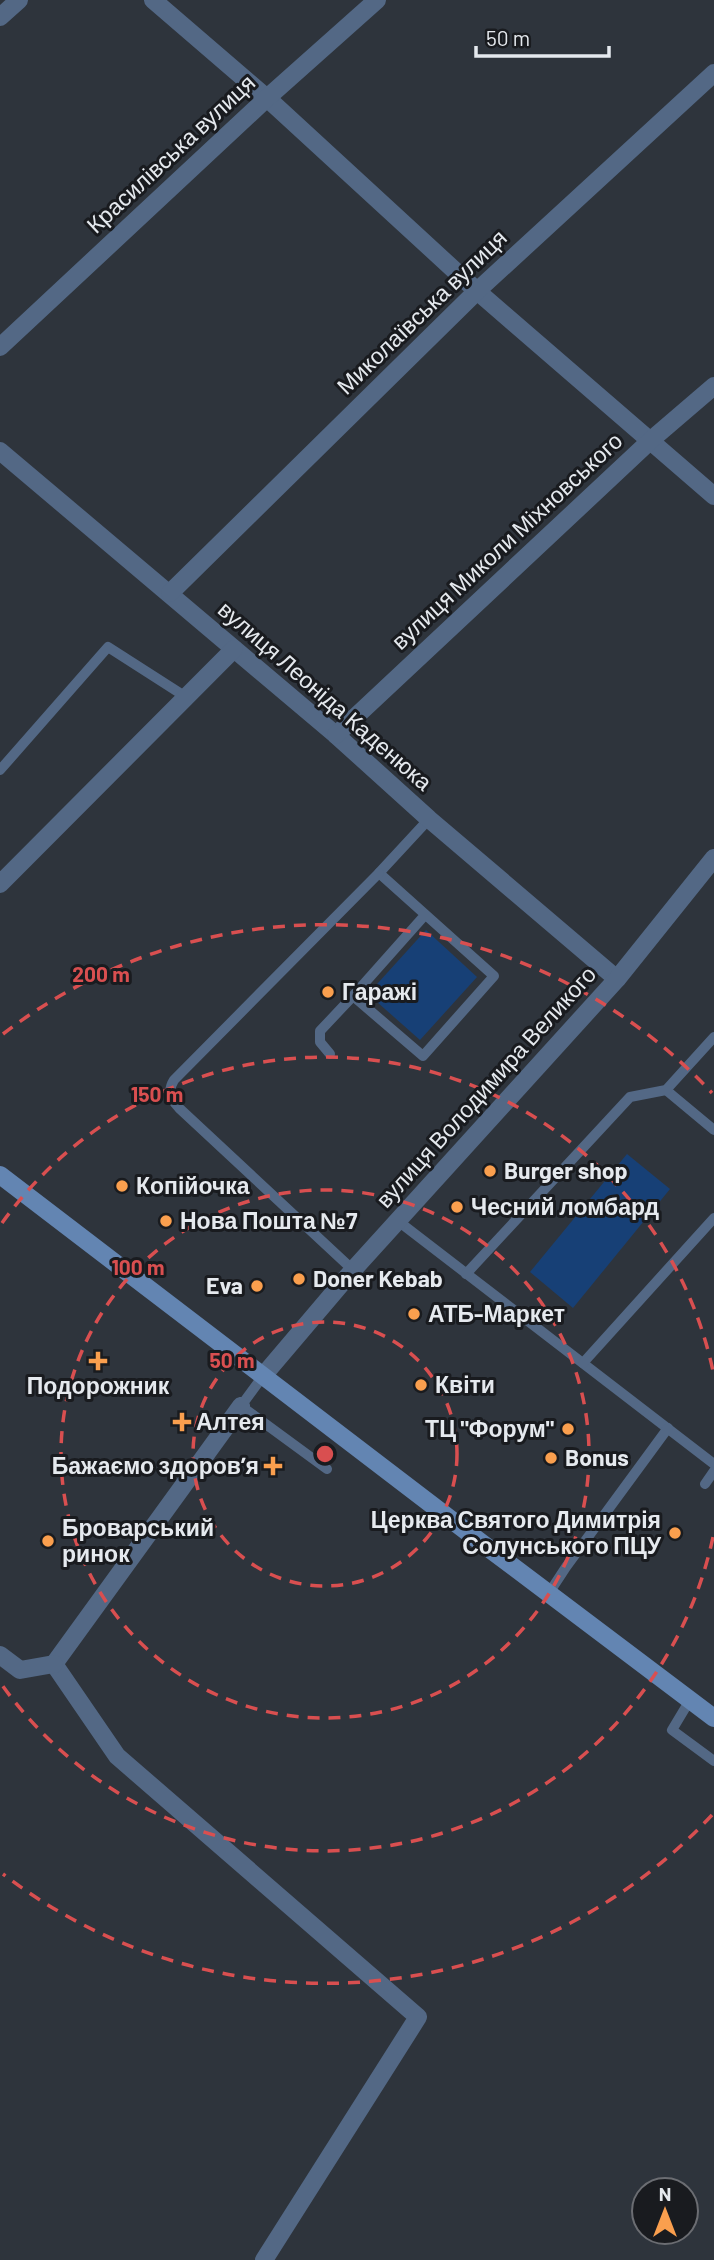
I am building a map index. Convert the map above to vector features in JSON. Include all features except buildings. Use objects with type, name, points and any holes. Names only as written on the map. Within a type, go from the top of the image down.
[{"type":"main road","points":[[0,1175],[714,1718]]},
{"type":"street","points":[[0,17],[19,0]]},
{"type":"street","points":[[153,0],[267,98],[477,291],[714,496]]},
{"type":"street","name":"Красилівська вулиця","points":[[0,347],[267,98],[377,0]]},
{"type":"street","name":"Миколаївська вулиця","points":[[170,593],[477,291],[714,73]]},
{"type":"street","name":"вулиця Миколи Міхновського","points":[[336,735],[652,440],[714,386]]},
{"type":"street","name":"вулиця Леоніда Каденюка","points":[[0,451],[336,735],[429,819],[617,979]]},
{"type":"street","points":[[0,884],[234,649]]},
{"type":"street","name":"вулиця Володимира Великого","points":[[263,1377],[354,1270],[617,979],[714,858]]},
{"type":"street","points":[[0,1654],[20,1670],[54,1664],[241,1406]]},
{"type":"street","points":[[54,1664],[117,1756],[418,2017],[264,2260]]},
{"type":"lane","points":[[0,770],[108,647],[186,697]]},
{"type":"lane","points":[[354,1270],[179,1108],[172,1098],[170,1088],[174,1080],[429,819]]},
{"type":"lane","points":[[353,996],[423,1056],[494,976],[379,873]]},
{"type":"lane","points":[[330,1054],[320,1042],[320,1031],[425,915]]},
{"type":"lane","points":[[466,1273],[630,1097],[667,1090],[714,1037]]},
{"type":"lane","points":[[667,1090],[714,1130]]},
{"type":"lane","points":[[583,1363],[714,1218]]},
{"type":"lane","points":[[398,1221],[714,1464]]},
{"type":"lane","points":[[263,1377],[241,1406],[327,1469]]},
{"type":"lane","points":[[550,1593],[566,1567],[668,1428]]},
{"type":"lane","points":[[705,1484],[714,1471]]},
{"type":"lane","points":[[690,1700],[672,1730],[714,1761]]},
{"type":"shaded area","points":[[426,930],[477,977],[420,1040],[368,994]]},
{"type":"shaded area","points":[[627,1154],[670,1189],[573,1308],[530,1272]]},
{"type":"place","name":"Гаражі","points":[[328,992]]},
{"type":"place","name":"Burger shop","points":[[490,1171]]},
{"type":"place","name":"Копійочка","points":[[122,1186]]},
{"type":"place","name":"Чесний ломбард","points":[[457,1207]]},
{"type":"place","name":"Нова Пошта №7","points":[[166,1221]]},
{"type":"place","name":"Doner Kebab","points":[[299,1279]]},
{"type":"place","name":"Eva","points":[[257,1286]]},
{"type":"place","name":"АТБ-Маркет","points":[[414,1314]]},
{"type":"place","name":"Подорожник","points":[[98,1361]]},
{"type":"place","name":"Квіти","points":[[421,1385]]},
{"type":"place","name":"Алтея","points":[[182,1422]]},
{"type":"place","name":"ТЦ \"Форум\"","points":[[568,1429]]},
{"type":"place","name":"Bonus","points":[[551,1458]]},
{"type":"place","name":"Бажаємо здоровʼя","points":[[273,1466]]},
{"type":"place","name":"Церква Святого Димитрія Солунського ПЦУ","points":[[675,1533]]},
{"type":"place","name":"Броварський ринок","points":[[48,1541]]}]
